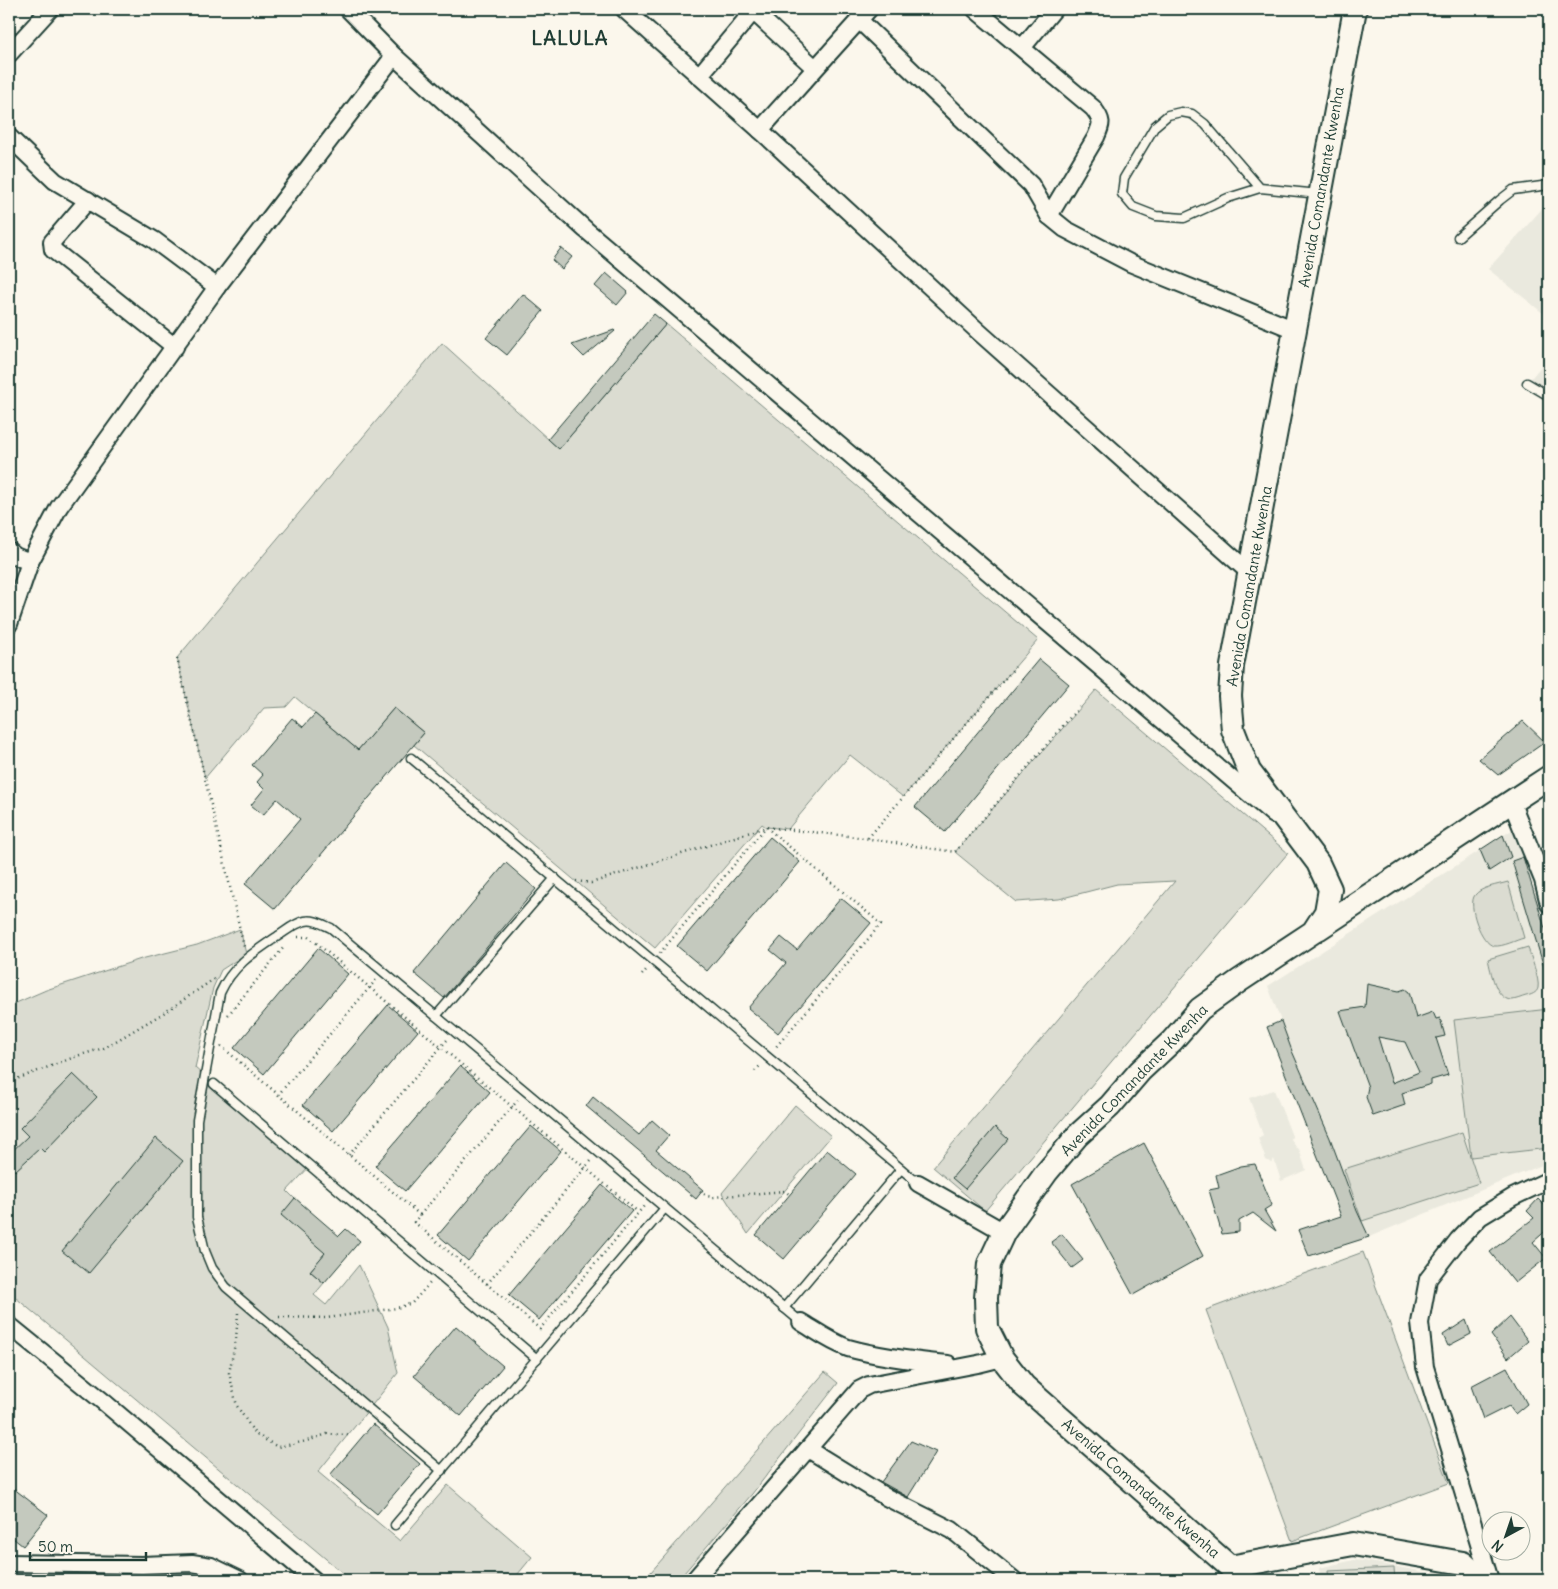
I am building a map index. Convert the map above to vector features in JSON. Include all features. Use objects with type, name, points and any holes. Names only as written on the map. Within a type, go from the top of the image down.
[{"type":"main road","name":"Avenida Comandante Kwenha","points":[[1236,1574],[1024,1386],[1002,1358],[987,1328],[986,1298],[989,1264],[1004,1232],[1046,1173],[1078,1135],[1110,1106],[1140,1071],[1172,1041],[1200,1009],[1313,932],[1326,912],[1330,889],[1318,863],[1249,770],[1233,730],[1230,696],[1232,666],[1355,9]]},
{"type":"main road","points":[[1313,932],[1549,776]]},
{"type":"main road","points":[[1236,1574],[1353,1544],[1463,1563],[1482,1580]]},
{"type":"street","points":[[9,54],[50,9]]},
{"type":"street","points":[[624,9],[760,130],[972,325],[1250,573]]},
{"type":"street","points":[[976,9],[1093,108],[1100,117],[1101,124],[1096,137],[1049,216]]},
{"type":"street","points":[[1022,48],[1054,9]]},
{"type":"street","points":[[699,76],[754,10],[816,68]]},
{"type":"street","points":[[354,11],[394,56],[586,230],[1293,831]]},
{"type":"street","points":[[760,130],[864,14],[1031,185],[1049,216],[1064,229],[1130,263],[1295,330]]},
{"type":"street","points":[[9,624],[16,559],[59,507],[217,287],[394,56]]},
{"type":"street","points":[[9,137],[55,182],[154,240],[217,287]]},
{"type":"street","points":[[88,200],[52,242],[53,250],[175,347]]},
{"type":"street","points":[[1511,801],[1546,878],[1549,904]]},
{"type":"street","points":[[1490,1580],[1425,1367],[1420,1323],[1428,1279],[1458,1240],[1480,1218],[1513,1197],[1549,1180]]},
{"type":"street","points":[[918,1183],[1004,1232]]},
{"type":"street","points":[[801,1322],[824,1337],[848,1348],[916,1361],[966,1366]]},
{"type":"street","points":[[9,1326],[105,1403],[314,1580]]},
{"type":"street","points":[[694,1580],[859,1390],[878,1383],[1002,1358]]},
{"type":"street","points":[[808,1449],[886,1497],[952,1530],[1014,1580]]},
{"type":"street","points":[[9,1563],[62,1565],[192,1563],[211,1566],[240,1580]]},
{"type":"lane","points":[[1260,188],[1206,124],[1192,114],[1181,112],[1168,115],[1155,126],[1124,178],[1122,194],[1133,207],[1148,213],[1156,216],[1184,218],[1228,198],[1260,188],[1319,194]]},
{"type":"lane","points":[[1458,237],[1513,190],[1549,185]]},
{"type":"lane","points":[[1527,383],[1549,396]]},
{"type":"lane","points":[[411,758],[918,1183]]},
{"type":"lane","points":[[436,1016],[555,878]]},
{"type":"lane","points":[[442,1471],[226,1287],[212,1268],[205,1251],[197,1217],[197,1120],[220,993],[226,979],[246,957],[304,921],[315,921],[331,928],[801,1322]]},
{"type":"lane","points":[[214,1084],[537,1359]]},
{"type":"lane","points":[[784,1308],[901,1169]]},
{"type":"lane","points":[[395,1525],[665,1208]]},
{"type":"path","points":[[177,658],[246,957]]},
{"type":"path","points":[[868,838],[1015,667]]},
{"type":"path","points":[[555,878],[591,883],[766,827],[868,838],[955,852],[1079,707]]},
{"type":"path","points":[[642,975],[766,827]]},
{"type":"path","points":[[755,1071],[881,924],[766,827]]},
{"type":"path","points":[[293,939],[308,937],[638,1212]]},
{"type":"path","points":[[223,1021],[287,943]]},
{"type":"path","points":[[278,1095],[383,972]]},
{"type":"path","points":[[9,1082],[104,1048],[167,1011],[215,979]]},
{"type":"path","points":[[349,1155],[454,1031]]},
{"type":"path","points":[[220,1046],[420,1215]]},
{"type":"path","points":[[526,1091],[414,1222],[540,1329],[652,1197]]},
{"type":"path","points":[[487,1284],[599,1153]]},
{"type":"path","points":[[700,1191],[706,1196],[713,1197],[785,1191],[790,1194]]},
{"type":"path","points":[[257,1315],[287,1318],[327,1318],[397,1308],[412,1303],[438,1275]]},
{"type":"path","points":[[226,1287],[239,1312],[236,1339],[228,1374],[236,1406],[255,1434],[278,1447],[328,1434],[348,1435]]},
{"type":"shaded area","points":[[1549,201],[1549,318],[1488,269]]},
{"type":"shaded area","points":[[666,324],[1038,640],[903,797],[850,755],[788,829],[766,827],[762,824],[655,948],[414,745],[424,733],[394,708],[358,750],[295,697],[286,707],[264,708],[205,778],[177,658],[442,343],[559,449]]},
{"type":"shaded area","points":[[1549,357],[1549,396],[1527,383]]},
{"type":"shaded area","points":[[1096,690],[1288,853],[985,1211],[933,1167],[1175,881],[1117,884],[1059,899],[1016,902],[955,852]]},
{"type":"shaded area","points":[[1515,828],[1549,941],[1549,1162],[1369,1237],[1357,1211],[1330,1138],[1292,1051],[1268,986]]},
{"type":"shaded area","points":[[1508,882],[1524,938],[1494,946],[1489,944],[1480,931],[1474,915],[1473,900],[1475,895],[1481,890]]},
{"type":"shaded area","points":[[240,929],[246,954],[221,970],[213,988],[195,1068],[310,1166],[287,1191],[295,1199],[326,1252],[310,1271],[324,1283],[314,1295],[326,1305],[359,1265],[388,1327],[398,1373],[318,1472],[400,1541],[448,1485],[532,1557],[513,1580],[351,1580],[9,1292],[9,1006],[46,990],[141,959],[197,945]]},
{"type":"shaded area","points":[[1528,947],[1538,979],[1537,990],[1532,994],[1511,1000],[1501,995],[1497,990],[1488,959]]},
{"type":"shaded area","points":[[1549,1009],[1549,1148],[1471,1157],[1454,1020]]},
{"type":"shaded area","points":[[1274,1090],[1292,1136],[1291,1139],[1299,1149],[1306,1170],[1281,1181],[1274,1159],[1272,1163],[1266,1160],[1258,1138],[1263,1135],[1249,1098]]},
{"type":"shaded area","points":[[795,1105],[831,1136],[748,1234],[722,1193]]},
{"type":"shaded area","points":[[1462,1132],[1479,1183],[1362,1221],[1344,1169]]},
{"type":"shaded area","points":[[1363,1252],[1449,1483],[1292,1541],[1206,1310]]},
{"type":"shaded area","points":[[825,1372],[838,1383],[752,1494],[678,1580],[644,1580]]},
{"type":"shaded area","points":[[1354,1560],[1468,1580],[1321,1580],[1319,1568]]},
{"type":"shaded area","points":[[1394,1568],[1395,1580],[1329,1580],[1328,1571]]},
{"type":"building","points":[[561,248],[572,257],[562,269],[552,260]]},
{"type":"building","points":[[606,273],[628,292],[617,305],[595,286]]},
{"type":"building","points":[[523,294],[543,311],[507,355],[486,338]]},
{"type":"building","points":[[654,314],[666,324],[559,449],[548,439]]},
{"type":"building","points":[[614,330],[584,357],[572,345]]},
{"type":"building","points":[[1039,659],[1069,684],[945,832],[915,807]]},
{"type":"building","points":[[394,708],[424,733],[275,909],[245,884],[300,819],[277,799],[263,815],[251,805],[264,789],[257,782],[263,775],[252,765],[292,718],[303,727],[315,714],[358,750]]},
{"type":"building","points":[[1523,721],[1545,742],[1498,775],[1479,759]]},
{"type":"building","points":[[1503,835],[1511,857],[1489,871],[1480,850]]},
{"type":"building","points":[[770,837],[800,862],[707,971],[677,946]]},
{"type":"building","points":[[1523,857],[1549,941],[1549,973],[1546,974],[1512,861]]},
{"type":"building","points":[[506,863],[536,889],[444,998],[414,973]]},
{"type":"building","points":[[841,898],[871,923],[778,1033],[748,1008],[786,963],[770,950],[781,937],[797,950]]},
{"type":"building","points":[[318,948],[348,974],[264,1074],[234,1048]]},
{"type":"building","points":[[1367,984],[1399,991],[1405,989],[1409,992],[1416,1018],[1433,1012],[1436,1019],[1440,1018],[1445,1036],[1436,1038],[1448,1075],[1431,1080],[1431,1084],[1402,1093],[1405,1105],[1373,1116],[1366,1097],[1368,1087],[1340,1011],[1365,1007]],"holes":[[[1378,1037],[1405,1042],[1419,1072],[1392,1083]]]},
{"type":"building","points":[[388,1005],[418,1031],[333,1131],[303,1105]]},
{"type":"building","points":[[1281,1021],[1369,1237],[1309,1256],[1298,1230],[1341,1216],[1267,1027]]},
{"type":"building","points":[[460,1066],[490,1092],[405,1191],[375,1166]]},
{"type":"building","points":[[73,1074],[97,1097],[44,1152],[40,1148],[15,1171],[9,1165],[9,1154],[28,1136],[20,1128]]},
{"type":"building","points":[[593,1097],[639,1135],[652,1120],[669,1135],[656,1150],[703,1190],[696,1199],[586,1106]]},
{"type":"building","points":[[531,1126],[561,1151],[468,1261],[438,1235]]},
{"type":"building","points":[[995,1127],[1008,1139],[965,1189],[952,1178]]},
{"type":"building","points":[[156,1138],[183,1161],[89,1273],[62,1251]]},
{"type":"building","points":[[1144,1143],[1203,1256],[1133,1295],[1072,1184]]},
{"type":"building","points":[[827,1150],[856,1174],[784,1259],[756,1235]]},
{"type":"building","points":[[1255,1164],[1272,1205],[1264,1210],[1276,1231],[1253,1213],[1239,1221],[1239,1232],[1222,1234],[1209,1190],[1219,1188],[1216,1175],[1241,1166]]},
{"type":"building","points":[[602,1185],[632,1211],[539,1320],[509,1295]]},
{"type":"building","points":[[295,1198],[339,1236],[346,1229],[360,1241],[324,1283],[310,1271],[325,1253],[281,1215]]},
{"type":"building","points":[[1538,1199],[1549,1210],[1549,1228],[1533,1242],[1546,1258],[1515,1283],[1490,1252],[1534,1218],[1527,1211]]},
{"type":"building","points":[[1062,1234],[1083,1260],[1072,1268],[1051,1242]]},
{"type":"building","points":[[1510,1317],[1528,1341],[1508,1358],[1491,1335]]},
{"type":"building","points":[[1466,1320],[1471,1334],[1448,1346],[1443,1335]]},
{"type":"building","points":[[456,1326],[503,1366],[461,1416],[414,1376]]},
{"type":"building","points":[[1507,1367],[1527,1404],[1515,1414],[1509,1406],[1483,1419],[1471,1386]]},
{"type":"building","points":[[373,1424],[420,1464],[377,1514],[330,1475]]},
{"type":"building","points":[[911,1441],[936,1452],[908,1497],[881,1482]]},
{"type":"building","points":[[9,1485],[48,1515],[23,1546],[9,1535]]},
{"type":"district","name":"LALULA","points":[[570,37]]}]
